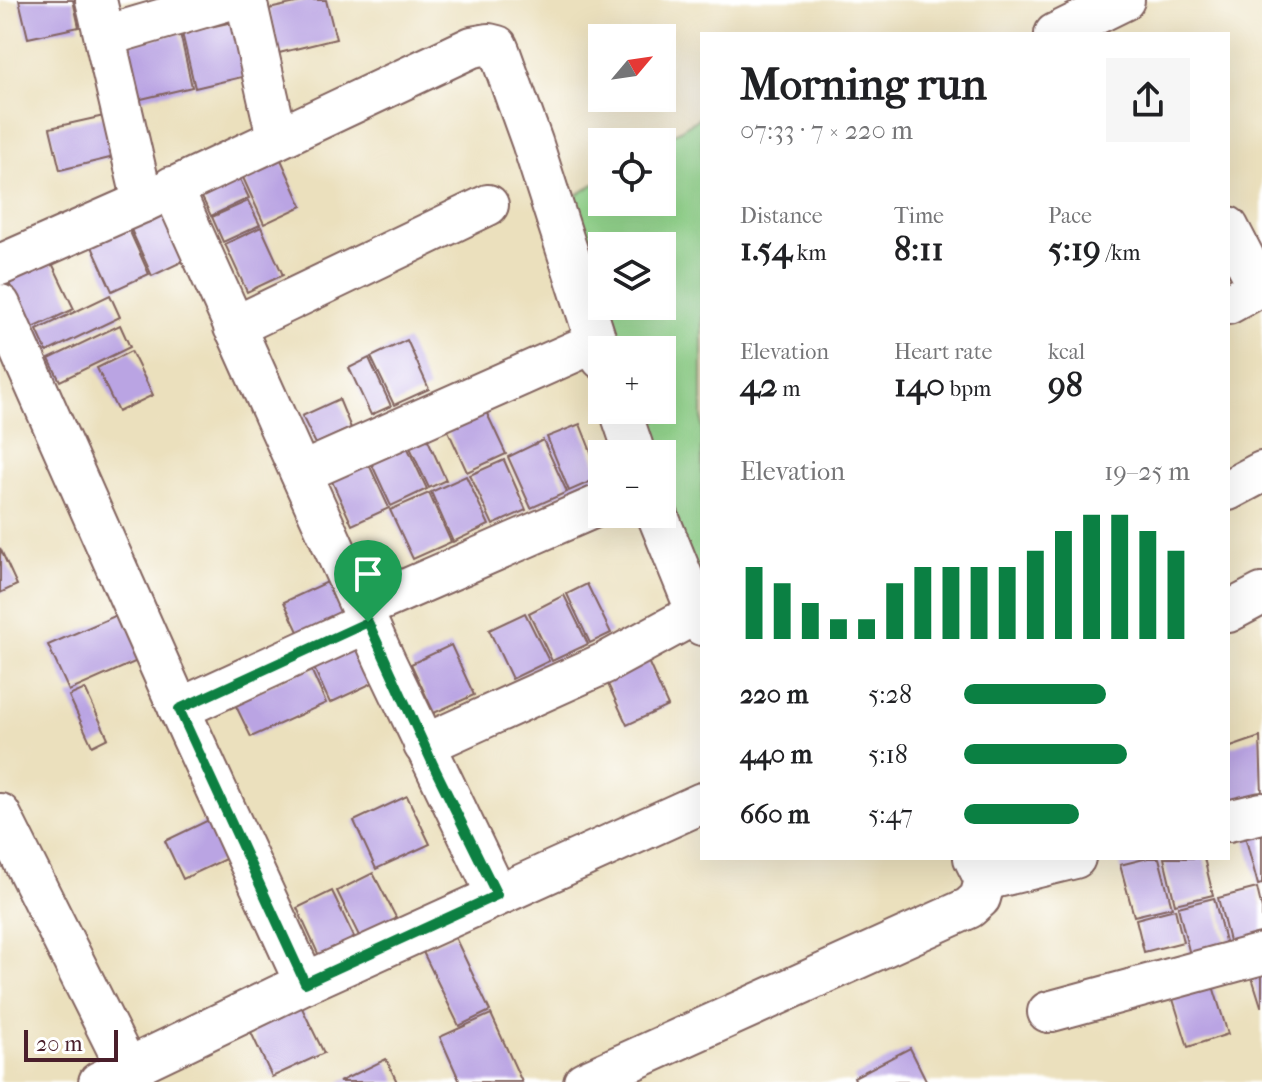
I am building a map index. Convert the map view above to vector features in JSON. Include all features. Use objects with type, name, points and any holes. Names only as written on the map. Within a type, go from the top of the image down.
[{"type":"street","points":[[277,137],[249,2],[101,18],[158,195],[234,327],[424,745],[497,895]]},
{"type":"street","points":[[1061,32],[1122,13]]},
{"type":"street","points":[[4,251],[158,195],[472,47],[489,44],[497,46],[532,142],[594,336]]},
{"type":"street","points":[[234,327],[488,205]]},
{"type":"street","points":[[1230,231],[1259,287],[1230,303]]},
{"type":"street","points":[[0,305],[179,709],[305,983]]},
{"type":"street","points":[[301,473],[588,356]]},
{"type":"street","points":[[1230,489],[1262,472]]},
{"type":"street","points":[[179,709],[365,616],[588,511]]},
{"type":"street","points":[[424,745],[699,619],[663,528]]},
{"type":"street","points":[[1230,611],[1262,594]]},
{"type":"street","points":[[0,814],[120,1077],[305,983],[700,804]]},
{"type":"street","points":[[1230,821],[1262,813]]},
{"type":"street","points":[[584,1082],[969,908],[980,898],[979,869],[1058,860]]},
{"type":"street","points":[[1048,1012],[1262,954]]},
{"type":"green space","points":[[700,117],[700,592],[673,528],[676,528],[676,440],[643,440],[637,424],[676,424],[676,336],[609,336],[604,320],[676,320],[676,232],[588,232],[588,270],[566,202],[588,188],[588,216],[676,216],[676,132]]},
{"type":"building","points":[[19,0],[73,0],[79,27],[28,38]]},
{"type":"building","points":[[309,0],[326,0],[336,39],[279,53],[269,9]]},
{"type":"building","points":[[233,22],[246,76],[195,88],[182,33]]},
{"type":"building","points":[[180,33],[192,87],[137,100],[124,45]]},
{"type":"building","points":[[104,116],[114,157],[60,170],[50,128]]},
{"type":"building","points":[[278,153],[302,206],[264,224],[240,171]]},
{"type":"building","points":[[237,173],[249,198],[211,216],[199,191]]},
{"type":"building","points":[[248,201],[260,225],[223,242],[212,217]]},
{"type":"building","points":[[168,205],[192,257],[152,276],[128,223]]},
{"type":"building","points":[[126,223],[149,274],[112,291],[89,240]]},
{"type":"building","points":[[261,227],[283,275],[247,292],[225,244]]},
{"type":"building","points":[[50,259],[74,309],[31,329],[7,279]]},
{"type":"building","points":[[110,295],[120,317],[47,352],[37,330]]},
{"type":"building","points":[[120,325],[130,347],[60,381],[49,359]]},
{"type":"building","points":[[407,340],[429,389],[394,405],[371,357]]},
{"type":"building","points":[[131,351],[153,395],[118,412],[97,368]]},
{"type":"building","points":[[369,358],[391,406],[371,415],[349,368]]},
{"type":"building","points":[[339,399],[351,428],[316,444],[302,416]]},
{"type":"building","points":[[483,405],[506,454],[467,472],[444,422]]},
{"type":"building","points":[[580,424],[588,444],[588,483],[569,491],[547,437]]},
{"type":"building","points":[[424,431],[446,480],[429,488],[406,439]]},
{"type":"building","points":[[404,440],[427,489],[391,506],[368,456]]},
{"type":"building","points":[[543,440],[567,492],[531,508],[508,457]]},
{"type":"building","points":[[366,458],[389,508],[352,525],[329,475]]},
{"type":"building","points":[[504,460],[526,510],[493,525],[470,475]]},
{"type":"building","points":[[466,476],[489,525],[453,542],[431,492]]},
{"type":"building","points":[[429,493],[451,542],[413,559],[390,510]]},
{"type":"building","points":[[0,548],[17,585],[0,593]]},
{"type":"building","points":[[336,578],[353,616],[302,640],[284,602]]},
{"type":"building","points":[[587,584],[611,633],[590,643],[567,594]]},
{"type":"building","points":[[564,595],[588,644],[552,661],[529,613]]},
{"type":"building","points":[[124,612],[144,658],[69,691],[48,645]]},
{"type":"building","points":[[525,613],[549,661],[512,679],[489,630]]},
{"type":"building","points":[[364,642],[381,679],[330,703],[313,666]]},
{"type":"building","points":[[451,645],[474,695],[434,713],[411,664]]},
{"type":"building","points":[[647,659],[668,706],[627,725],[605,678]]},
{"type":"building","points":[[310,667],[326,703],[251,737],[234,702]]},
{"type":"building","points":[[85,689],[108,738],[92,746],[69,696]]},
{"type":"building","points":[[1260,737],[1262,796],[1230,803],[1230,747]]},
{"type":"building","points":[[407,796],[430,844],[376,869],[354,821]]},
{"type":"building","points":[[217,816],[236,854],[183,879],[165,841]]},
{"type":"building","points":[[1262,827],[1262,884],[1258,885],[1244,832]]},
{"type":"building","points":[[1140,860],[1160,860],[1172,907],[1134,916],[1120,865]]},
{"type":"building","points":[[1164,860],[1204,860],[1213,895],[1175,904]]},
{"type":"building","points":[[373,873],[399,923],[362,942],[337,891]]},
{"type":"building","points":[[1257,888],[1262,909],[1262,941],[1231,949],[1218,898]]},
{"type":"building","points":[[332,891],[356,941],[320,958],[297,908]]},
{"type":"building","points":[[1214,898],[1227,949],[1191,959],[1178,907]]},
{"type":"building","points":[[1175,909],[1183,942],[1144,952],[1136,919]]},
{"type":"building","points":[[454,935],[490,1011],[459,1026],[422,950]]},
{"type":"building","points":[[1262,967],[1262,1006],[1261,1006],[1250,971]]},
{"type":"building","points":[[1212,983],[1228,1034],[1188,1047],[1172,996]]},
{"type":"building","points":[[300,1004],[324,1053],[272,1077],[249,1028]]},
{"type":"building","points":[[491,1014],[522,1082],[460,1082],[440,1037]]},
{"type":"building","points":[[910,1048],[927,1082],[856,1082],[854,1077]]},
{"type":"building","points":[[386,1059],[397,1082],[339,1082]]},
{"type":"route","points":[[368,622],[497,895],[305,983],[179,709],[368,622]]}]
